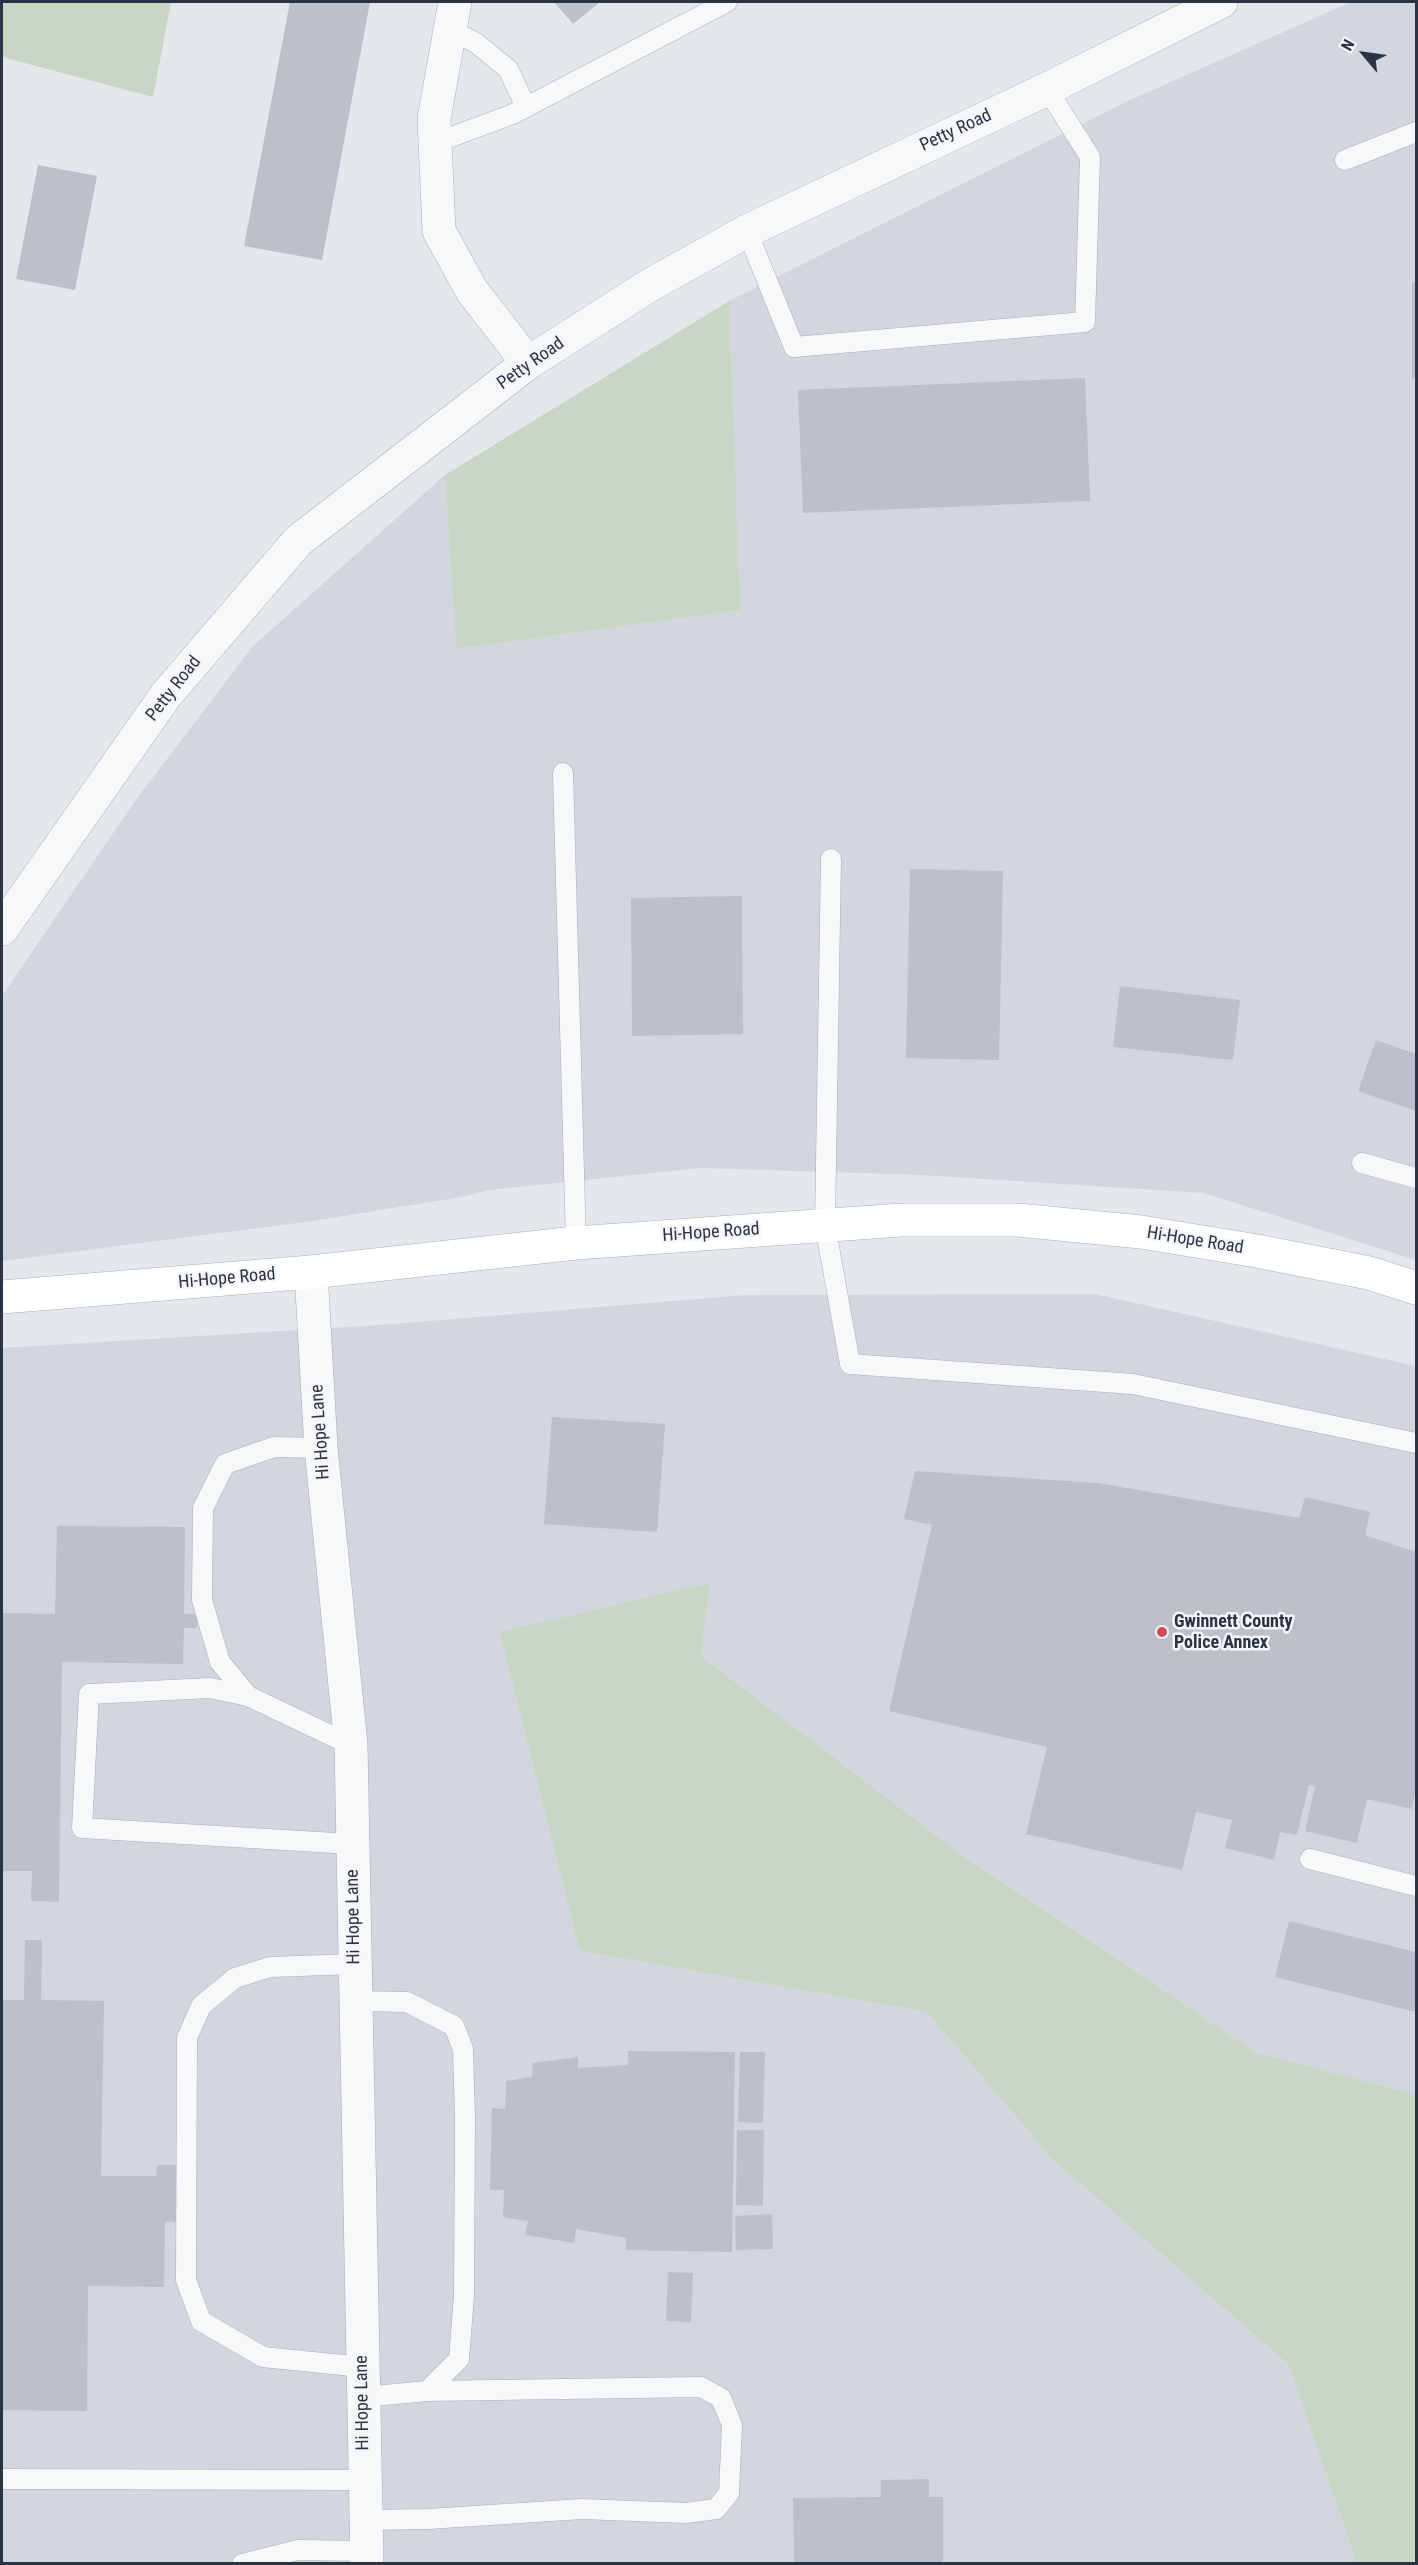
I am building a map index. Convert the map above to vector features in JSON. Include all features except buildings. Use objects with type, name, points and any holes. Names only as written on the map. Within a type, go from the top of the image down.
[{"type":"street","name":"Petty Road","points":[[2,929],[166,695],[298,541],[528,363],[650,285],[747,231],[1221,2]]},
{"type":"street","points":[[452,15],[434,119],[440,231],[472,291],[528,363]]},
{"type":"street","name":"Hi-Hope Road","points":[[2,1297],[310,1272],[576,1243],[901,1220],[1018,1220],[1141,1232],[1257,1251],[1358,1271],[1416,1288]]},
{"type":"street","name":"Hi Hope Lane","points":[[310,1272],[321,1448],[351,1745],[366,2545]]},
{"type":"lane","points":[[435,143],[526,107],[728,2]]},
{"type":"lane","points":[[452,15],[476,43],[508,69],[526,107]]},
{"type":"lane","points":[[747,231],[794,347],[1086,321],[1090,157],[1047,88]]},
{"type":"lane","points":[[1346,160],[1416,132]]},
{"type":"lane","points":[[563,772],[576,1243]]},
{"type":"lane","points":[[831,860],[825,1225],[850,1364],[1133,1384],[1416,1443]]},
{"type":"lane","points":[[1362,1163],[1416,1178]]},
{"type":"lane","points":[[248,1696],[220,1662],[202,1600],[203,1508],[225,1464],[274,1447],[321,1448]]},
{"type":"lane","points":[[351,1745],[248,1696],[210,1688],[89,1694],[82,1828],[352,1844]]},
{"type":"lane","points":[[1310,1859],[1416,1886]]},
{"type":"lane","points":[[242,2564],[298,2550],[366,2545],[522,2514],[582,2509],[686,2513],[716,2509],[729,2493],[732,2426],[721,2398],[701,2387],[427,2391],[363,2382],[263,2357],[201,2321],[186,2280],[187,2038],[201,2006],[235,1978],[270,1967],[355,1964]]},
{"type":"lane","points":[[356,2001],[407,2002],[454,2026],[463,2049],[464,2295],[459,2359],[427,2391]]},
{"type":"lane","points":[[2,2479],[364,2480]]},
{"type":"shaded area","points":[[1351,2],[1416,2],[1416,1260],[1204,1193],[921,1175],[701,1168],[489,1190],[461,1197],[313,1221],[2,1261],[2,996],[135,801],[253,646],[445,475],[456,649],[739,610],[729,301],[1128,101]]},
{"type":"shaded area","points":[[1095,1294],[1416,1366],[1416,2094],[1256,2053],[962,1855],[701,1656],[710,1583],[580,1951],[927,2012],[1052,2159],[1288,2364],[1357,2563],[2,2564],[2,1348],[380,1325],[746,1295]]},
{"type":"green space","points":[[2,2],[171,2],[153,97],[2,57]]},
{"type":"green space","points":[[729,301],[740,610],[456,649],[445,475]]},
{"type":"green space","points":[[710,1583],[701,1656],[962,1855],[1256,2053],[1416,2094],[1416,2563],[1357,2563],[1288,2364],[1052,2159],[927,2012],[580,1951],[500,1632]]},
{"type":"place","name":"Gwinnett County Police Annex","points":[[1162,1632]]}]
